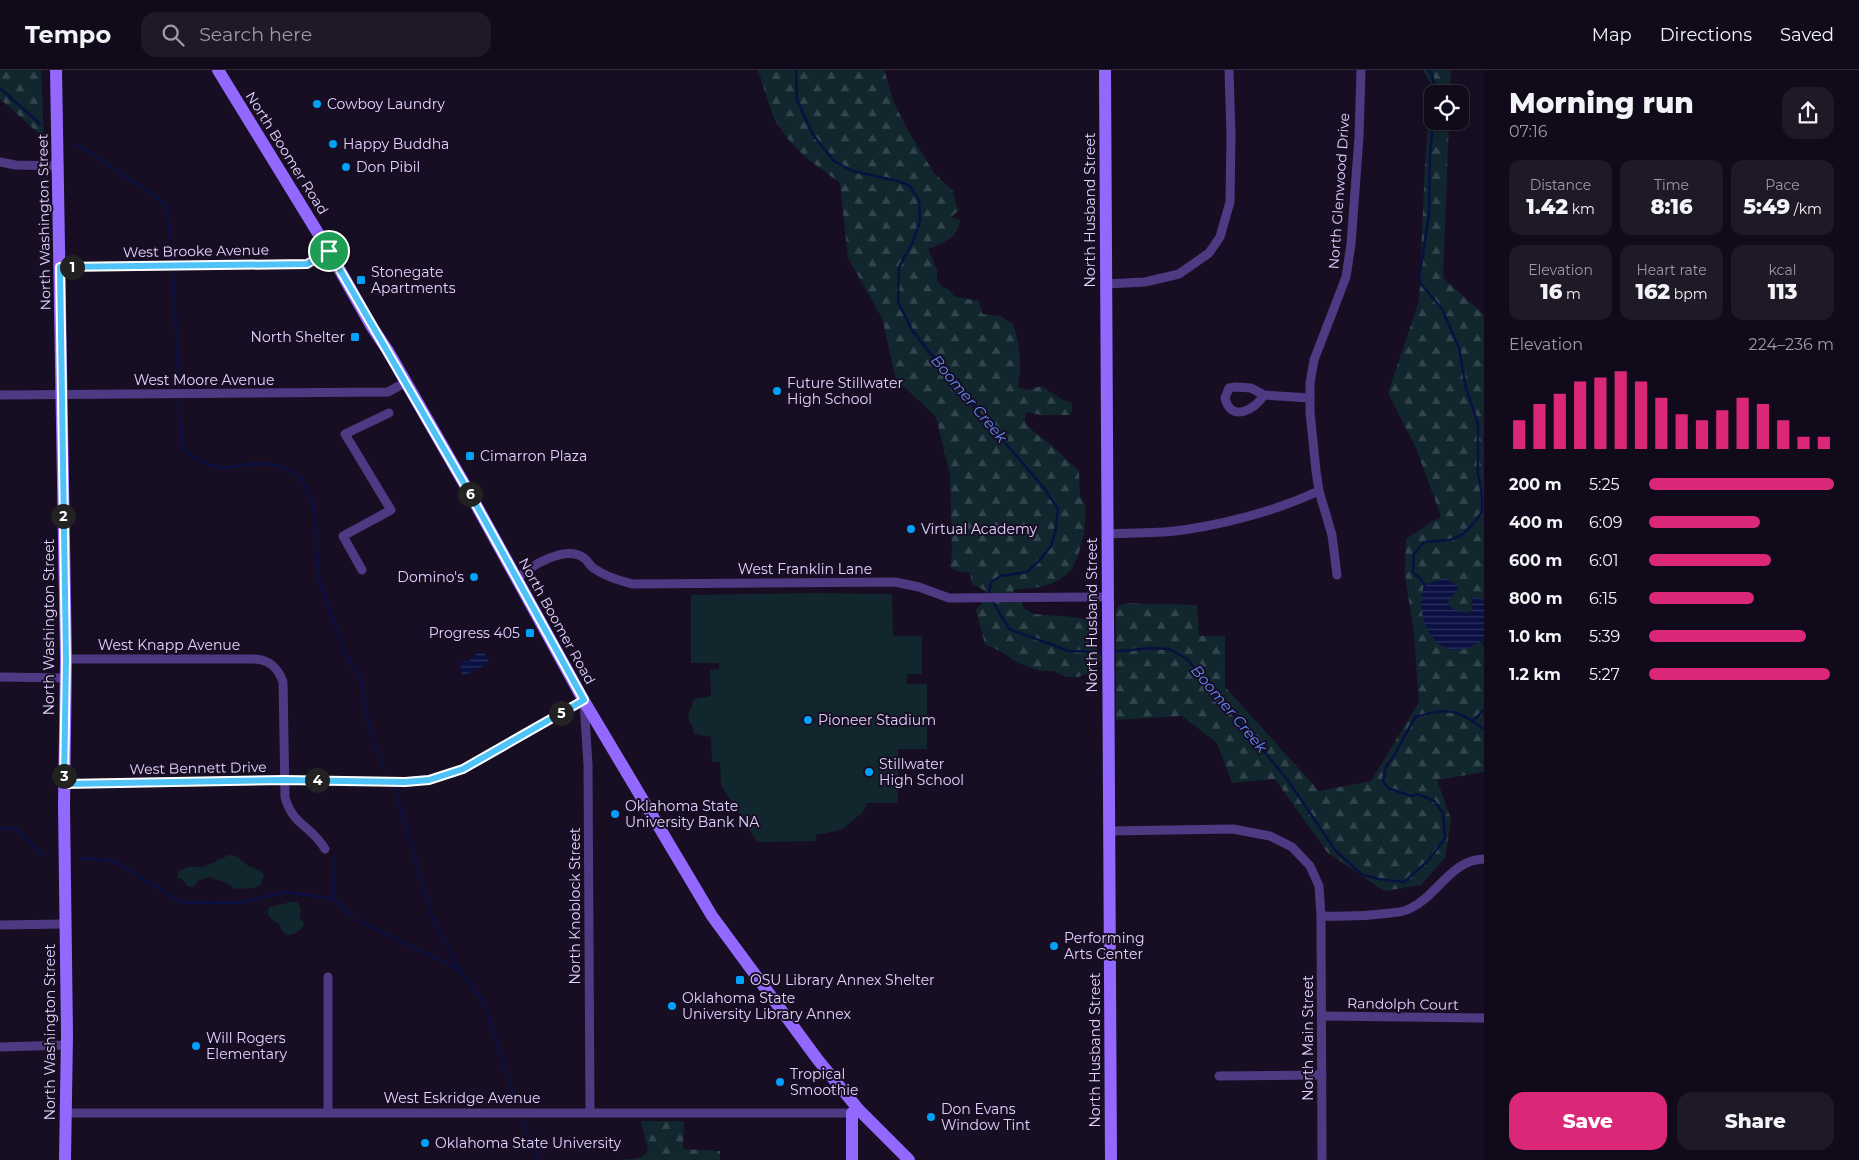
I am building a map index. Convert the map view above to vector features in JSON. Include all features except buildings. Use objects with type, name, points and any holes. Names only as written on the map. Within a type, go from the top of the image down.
[{"type":"main road","name":"North Washington Street","points":[[56,70],[58,94],[66,659],[64,784],[65,1160]]},
{"type":"main road","name":"North Washington Street","points":[[58,94],[62,70]]},
{"type":"main road","name":"North Boomer Road","points":[[218,70],[329,251],[406,382],[584,700],[712,916],[855,1112],[909,1160]]},
{"type":"main road","name":"North Husband Street","points":[[1105,70],[1111,1160]]},
{"type":"main road","points":[[852,1160],[855,1112]]},
{"type":"street","points":[[1105,284],[1145,282],[1179,274],[1209,253],[1220,237],[1230,202],[1232,135],[1230,70]]},
{"type":"street","name":"North Glenwood Drive","points":[[1337,575],[1332,535],[1319,490],[1312,432],[1310,383],[1314,360],[1346,277],[1352,244],[1361,70]]},
{"type":"street","points":[[0,162],[15,165],[59,166]]},
{"type":"street","name":"West Brooke Avenue","points":[[60,267],[307,264],[329,251]]},
{"type":"street","name":"West Moore Avenue","points":[[0,395],[388,392],[406,382]]},
{"type":"street","points":[[1264,395],[1310,398]]},
{"type":"street","points":[[362,570],[343,536],[391,510],[345,434],[389,413]]},
{"type":"street","points":[[1107,534],[1182,531],[1231,521],[1293,502],[1319,490]]},
{"type":"street","name":"West Franklin Lane","points":[[517,579],[528,569],[556,555],[571,554],[583,557],[592,567],[613,579],[632,584],[895,582],[919,587],[949,598],[1107,597]]},
{"type":"street","name":"West Knapp Avenue","points":[[66,659],[255,659],[271,664],[278,671],[283,682],[284,780]]},
{"type":"street","points":[[0,677],[65,678]]},
{"type":"street","name":"West Bennett Drive","points":[[64,784],[284,780],[405,782],[429,780],[463,769],[584,700]]},
{"type":"street","name":"North Knoblock Street","points":[[584,700],[588,765],[590,1112]]},
{"type":"street","points":[[284,780],[285,797],[296,821],[315,834],[325,849]]},
{"type":"street","name":"North Main Street","points":[[1109,831],[1233,829],[1270,836],[1292,847],[1310,866],[1320,886],[1322,1160]]},
{"type":"street","points":[[1321,916],[1365,917],[1408,910],[1423,902],[1459,866],[1474,859],[1484,859]]},
{"type":"street","points":[[0,925],[64,924]]},
{"type":"street","points":[[328,977],[328,1112]]},
{"type":"street","name":"Randolph Court","points":[[1322,1016],[1484,1018]]},
{"type":"street","points":[[0,1047],[66,1045]]},
{"type":"street","points":[[1219,1076],[1322,1075]]},
{"type":"street","name":"West Eskridge Avenue","points":[[65,1113],[855,1112]]},
{"type":"green space","points":[[0,70],[41,70],[44,138],[0,99]]},
{"type":"green space","points":[[758,70],[884,70],[894,103],[909,132],[934,173],[953,191],[959,210],[951,217],[960,220],[953,236],[928,249],[937,270],[937,281],[955,297],[979,301],[982,314],[1000,316],[1013,324],[1020,355],[1018,387],[1029,390],[1041,386],[1063,400],[1072,403],[1072,410],[1069,415],[1041,415],[1026,412],[1025,422],[1079,471],[1080,496],[1086,507],[1084,533],[1078,556],[1072,569],[1061,579],[1040,587],[1013,590],[1025,609],[1034,614],[1098,621],[1097,635],[1093,641],[1102,659],[1094,671],[1078,677],[1066,677],[1053,671],[1041,671],[1018,663],[985,644],[976,610],[985,600],[986,591],[972,584],[970,572],[960,572],[950,567],[952,553],[950,475],[936,417],[896,379],[882,318],[848,258],[840,183],[805,157],[788,139],[774,119]]},
{"type":"green space","points":[[1423,70],[1451,70],[1450,85],[1431,85]]},
{"type":"green space","points":[[1428,130],[1449,130],[1443,278],[1484,315],[1484,772],[1437,780],[1451,819],[1445,858],[1421,885],[1384,891],[1327,852],[1275,779],[1232,783],[1217,743],[1182,716],[1116,720],[1116,610],[1125,603],[1197,605],[1199,636],[1225,636],[1225,687],[1319,791],[1371,781],[1419,702],[1414,633],[1405,575],[1406,539],[1441,516],[1416,448],[1388,393],[1419,301]]},
{"type":"green space","name":"Pioneer Stadium","points":[[892,594],[893,636],[922,636],[922,674],[907,674],[907,684],[927,684],[927,749],[898,749],[898,803],[867,803],[862,813],[841,830],[816,835],[816,841],[757,842],[721,785],[720,762],[712,762],[711,737],[694,734],[692,724],[690,724],[688,716],[694,699],[711,696],[710,670],[719,669],[719,663],[691,663],[691,595]]},
{"type":"green space","points":[[229,855],[237,857],[262,873],[264,875],[261,885],[254,888],[235,889],[226,883],[209,877],[198,881],[193,887],[188,887],[183,880],[177,877],[178,872],[187,867],[204,867]]},
{"type":"green space","points":[[297,902],[300,906],[299,919],[303,921],[304,925],[292,935],[287,935],[282,931],[279,924],[270,917],[268,910],[269,907]]},
{"type":"green space","points":[[641,1121],[684,1121],[683,1149],[720,1151],[720,1160],[620,1160],[643,1156],[648,1150]]},
{"type":"shaded area","points":[[1445,578],[1458,586],[1458,591],[1447,601],[1451,608],[1466,613],[1473,610],[1473,597],[1484,599],[1484,638],[1469,647],[1456,650],[1444,647],[1434,639],[1427,628],[1421,600],[1424,585]]},
{"type":"shaded area","points":[[478,652],[485,654],[490,663],[463,676],[459,663],[469,661]]},
{"type":"waterway","name":"Boomer Creek","points":[[796,70],[797,100],[813,135],[834,161],[852,171],[898,181],[910,186],[919,200],[920,221],[913,242],[899,267],[898,302],[912,330],[957,387],[1044,488],[1058,509],[1055,533],[1051,546],[1027,572],[1001,576],[991,582],[990,595]]},
{"type":"waterway","points":[[1428,70],[1432,74],[1434,85]]},
{"type":"waterway","points":[[0,88],[40,124]]},
{"type":"waterway","points":[[1425,586],[1420,578],[1413,573],[1414,554],[1424,542],[1450,540],[1462,535],[1482,512],[1482,496],[1478,473],[1478,424],[1466,388],[1459,348],[1442,309],[1419,279],[1429,215],[1432,130]]},
{"type":"waterway","points":[[77,144],[165,203],[168,212],[172,259]]},
{"type":"waterway","points":[[173,274],[179,387]]},
{"type":"waterway","points":[[180,401],[182,449],[203,463],[223,468],[251,464],[270,464],[282,467],[300,477],[313,500],[319,579],[345,654],[361,678],[365,708],[372,736],[384,769]]},
{"type":"waterway","name":"Boomer Creek","points":[[992,600],[1009,629],[1069,651],[1103,652]]},
{"type":"waterway","points":[[1480,639],[1484,644]]},
{"type":"waterway","name":"Boomer Creek","points":[[1111,652],[1151,648],[1169,649],[1187,659],[1287,779],[1335,850],[1361,874],[1379,879],[1404,882],[1428,861],[1445,838],[1443,813],[1434,801],[1418,794],[1411,796],[1388,788],[1383,781],[1386,767],[1415,717],[1436,712],[1451,712],[1466,717],[1484,729]]},
{"type":"waterway","points":[[1473,721],[1484,710]]},
{"type":"waterway","points":[[395,789],[431,914],[460,970],[485,1004],[516,1104]]},
{"type":"waterway","points":[[0,829],[15,828],[43,855]]},
{"type":"waterway","points":[[335,856],[333,899],[352,916]]},
{"type":"waterway","points":[[80,858],[114,861],[181,902],[238,903],[286,892],[333,899]]},
{"type":"waterway","points":[[360,921],[460,970]]},
{"type":"waterway","points":[[521,1120],[539,1160]]},
{"type":"place","name":"Cowboy Laundry","points":[[317,104]]},
{"type":"place","name":"Happy Buddha","points":[[333,144]]},
{"type":"place","name":"Don Pibil","points":[[346,167]]},
{"type":"place","name":"Stonegate Apartments","points":[[361,280]]},
{"type":"place","name":"North Shelter","points":[[355,337]]},
{"type":"place","name":"Future Stillwater High School","points":[[777,391]]},
{"type":"place","name":"Cimarron Plaza","points":[[470,456]]},
{"type":"place","name":"Virtual Academy","points":[[911,529]]},
{"type":"place","name":"Domino's","points":[[474,577]]},
{"type":"place","name":"Progress 405","points":[[530,633]]},
{"type":"place","name":"Pioneer Stadium","points":[[808,720]]},
{"type":"place","name":"Stillwater High School","points":[[869,772]]},
{"type":"place","name":"Oklahoma State University Bank NA","points":[[615,814]]},
{"type":"place","name":"Performing Arts Center","points":[[1054,946]]},
{"type":"place","name":"OSU Library Annex Shelter","points":[[740,980]]},
{"type":"place","name":"Oklahoma State University Library Annex","points":[[672,1006]]},
{"type":"place","name":"Will Rogers Elementary","points":[[196,1046]]},
{"type":"place","name":"Tropical Smoothie","points":[[780,1082]]},
{"type":"place","name":"Don Evans Window Tint","points":[[931,1117]]},
{"type":"place","name":"Oklahoma State University","points":[[425,1143]]},
{"type":"route","points":[[329,251],[469,492],[584,700],[463,769],[429,780],[405,782],[284,780],[64,784],[66,659],[60,267],[307,264],[329,251]]}]
